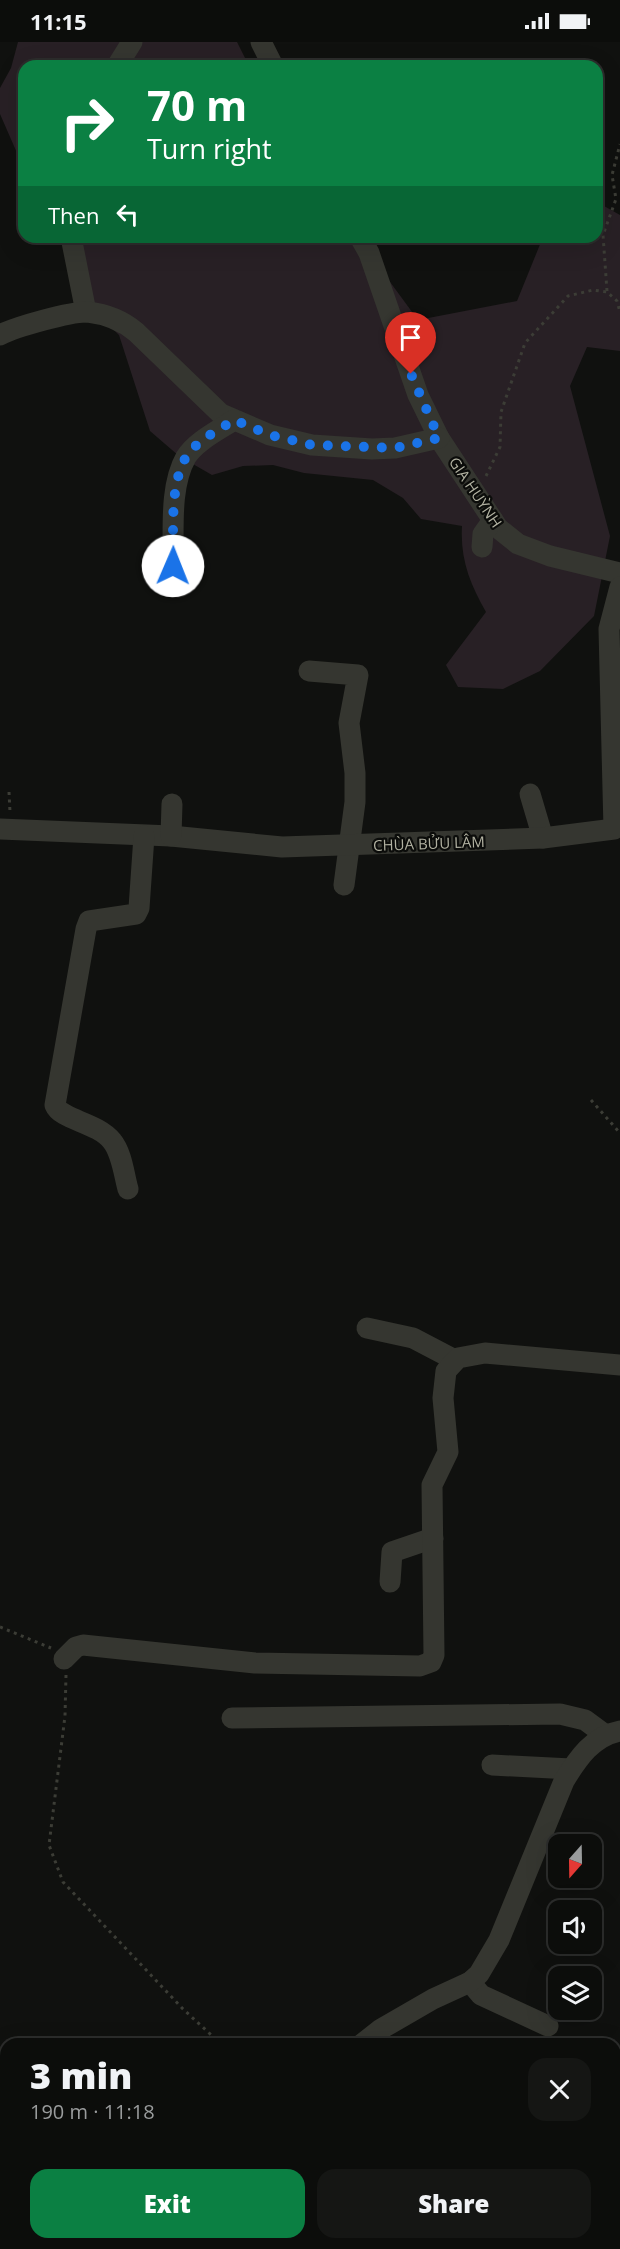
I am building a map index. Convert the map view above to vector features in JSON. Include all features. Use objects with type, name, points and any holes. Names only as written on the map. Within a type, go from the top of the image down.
[{"type":"street","points":[[121,60],[132,42]]},
{"type":"street","points":[[261,42],[270,60]]},
{"type":"street","points":[[72,243],[86,312]]},
{"type":"street","name":"GIA HUỲNH","points":[[363,243],[369,253],[418,395],[439,438],[493,520],[518,544],[550,556],[620,573]]},
{"type":"street","points":[[0,334],[86,312],[126,324],[208,404],[234,420],[270,435],[312,445],[395,448],[439,438]]},
{"type":"street","points":[[173,566],[174,510],[179,476],[187,456],[201,442],[234,420]]},
{"type":"street","points":[[482,547],[483,534],[493,520]]},
{"type":"street","name":"CHÙA BỬU LÂM","points":[[0,829],[171,837],[282,847],[543,838],[617,828],[609,629],[620,587]]},
{"type":"street","points":[[309,671],[358,675],[349,723],[355,773],[355,802],[344,885]]},
{"type":"street","points":[[530,794],[543,838]]},
{"type":"street","points":[[171,837],[172,804]]},
{"type":"street","points":[[128,1190],[117,1146],[111,1139],[85,1121],[64,1116],[58,1112],[55,1105],[86,929],[89,921],[136,914],[140,908],[144,836]]},
{"type":"street","points":[[367,1328],[413,1338],[455,1360]]},
{"type":"street","points":[[64,1659],[76,1647],[82,1645],[255,1663],[420,1666],[430,1662],[434,1655],[432,1485],[448,1452],[443,1398],[446,1371],[455,1360],[485,1353],[620,1365]]},
{"type":"street","points":[[390,1582],[392,1552],[433,1538]]},
{"type":"street","points":[[232,1718],[560,1714],[585,1720],[612,1732],[577,1760],[571,1769],[499,1940],[480,1974],[470,1982],[433,1998],[370,2038]]},
{"type":"street","points":[[492,1765],[571,1769]]},
{"type":"street","points":[[470,1982],[481,1995],[548,2026]]},
{"type":"path","points":[[607,292],[603,235],[616,199],[612,175],[620,144]]},
{"type":"path","points":[[477,497],[500,447],[501,412],[525,343],[568,296],[593,290],[607,292],[617,301],[620,312]]},
{"type":"path","points":[[591,1100],[620,1132]]},
{"type":"path","points":[[0,1627],[41,1642],[64,1659],[67,1681],[49,1845],[63,1882],[183,2009],[214,2038]]},
{"type":"shaded area","points":[[18,42],[237,42],[246,60],[18,60],[18,155],[0,114],[0,88],[11,68]]},
{"type":"shaded area","points":[[603,205],[620,215],[620,351],[587,347],[570,386],[610,536],[594,616],[540,671],[503,689],[458,687],[446,665],[486,612],[467,571],[462,526],[421,519],[403,498],[373,480],[304,473],[273,465],[243,466],[212,475],[179,456],[150,431],[119,335],[92,309],[77,243],[361,243],[418,320],[517,301],[541,243],[603,243]]},
{"type":"route","points":[[173,566],[174,510],[179,476],[187,456],[201,442],[234,420],[270,435],[312,445],[372,449],[395,448],[439,438],[418,395],[411,374]]}]
